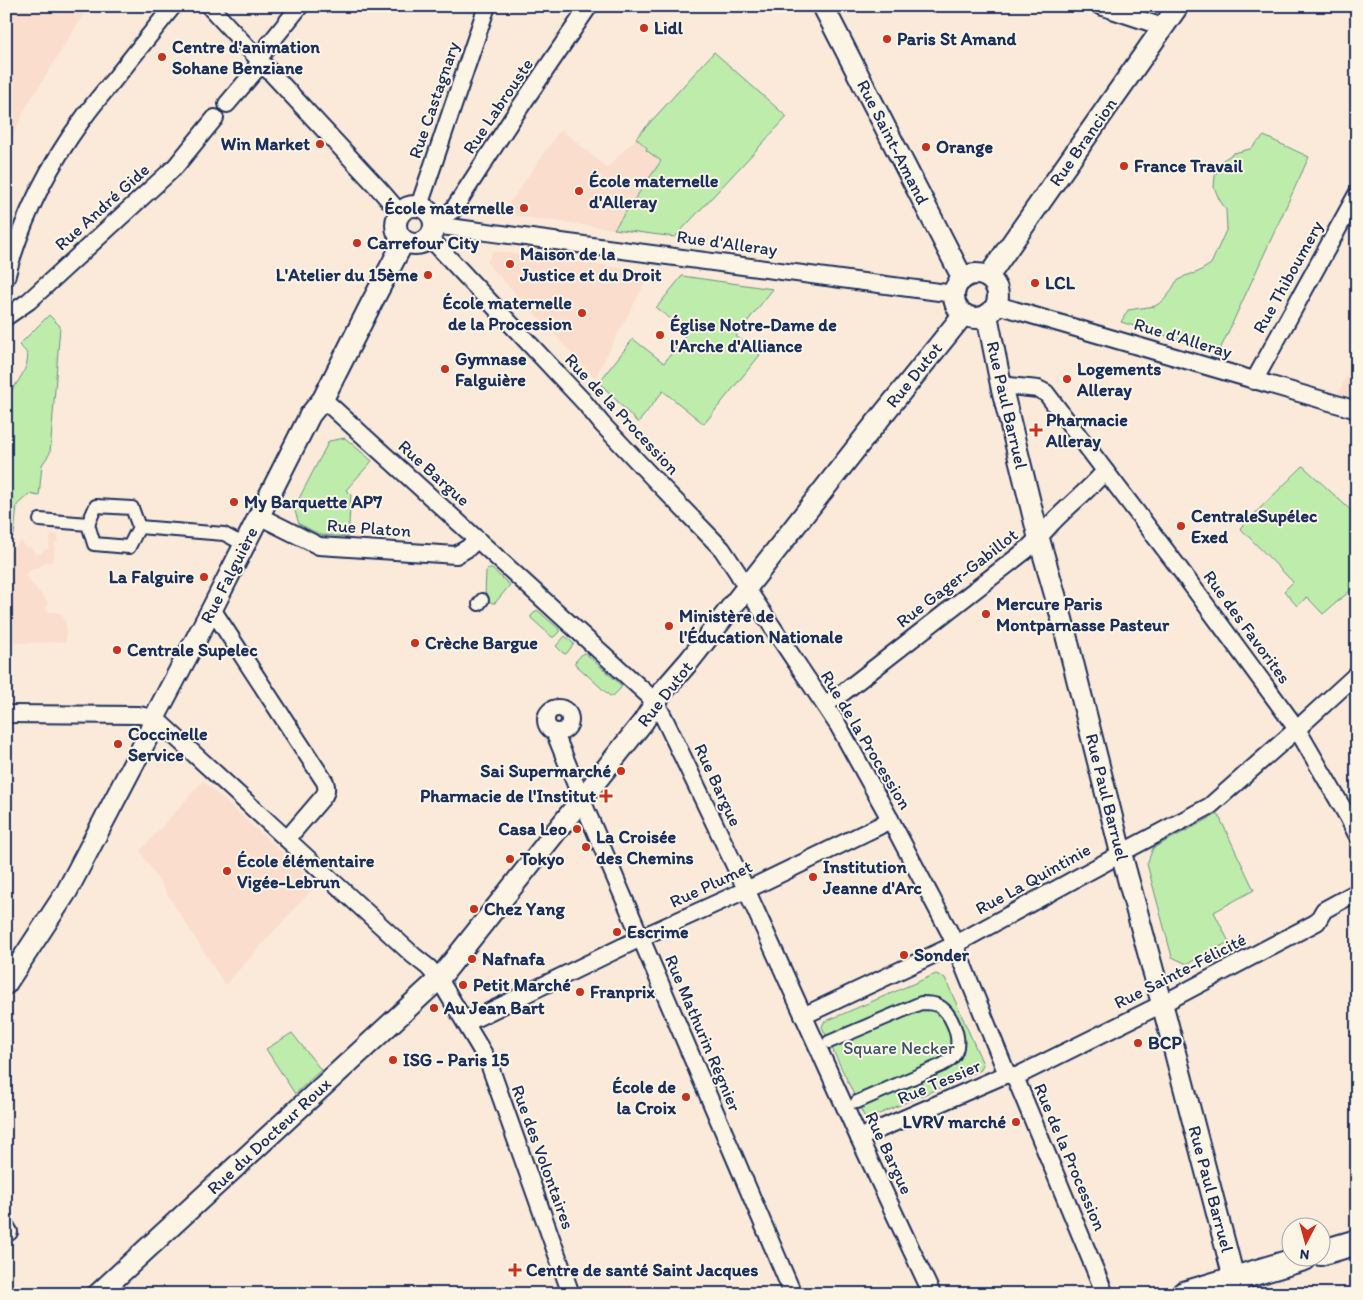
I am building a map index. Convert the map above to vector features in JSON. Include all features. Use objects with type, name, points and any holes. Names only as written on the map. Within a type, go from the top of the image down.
[{"type":"main road","points":[[1330,1250],[1357,1242]]},
{"type":"main road","points":[[1184,1294],[1236,1286],[1280,1268]]},
{"type":"street","points":[[6,278],[31,206],[58,157],[82,119],[173,6]]},
{"type":"street","points":[[209,6],[260,59],[400,213]]},
{"type":"street","points":[[227,104],[254,72],[260,59],[300,6]]},
{"type":"street","name":"Rue Castagnary","points":[[419,206],[487,6]]},
{"type":"street","name":"Rue Labrouste","points":[[433,228],[453,210],[589,6]]},
{"type":"street","name":"Rue Saint-Amand","points":[[824,6],[958,286]]},
{"type":"street","points":[[1100,6],[1163,27]]},
{"type":"street","name":"Rue Brancion","points":[[988,277],[1178,6]]},
{"type":"street","name":"Rue André Gide","points":[[6,317],[29,300],[175,167],[215,118]]},
{"type":"street","name":"Rue Thiboumery","points":[[1254,380],[1357,194]]},
{"type":"street","points":[[419,206],[429,212],[433,228],[425,242],[410,244],[404,241],[396,232],[395,225],[397,218],[405,208],[419,206]]},
{"type":"street","name":"Rue d'Alleray","points":[[433,228],[958,286]]},
{"type":"street","name":"Rue de la Procession","points":[[433,228],[602,424],[722,549],[838,725],[950,933],[1105,1294]]},
{"type":"street","name":"Rue Falguière","points":[[6,984],[67,891],[310,415],[323,399],[404,241]]},
{"type":"street","points":[[982,274],[988,277],[998,289],[999,297],[992,310],[977,318],[964,314],[957,307],[955,301],[958,286],[969,275],[982,274]]},
{"type":"street","name":"Rue d'Alleray","points":[[992,310],[1254,380],[1357,410]]},
{"type":"street","name":"Rue Paul Barruel","points":[[992,310],[1001,385],[1039,539],[1062,619],[1121,853],[1236,1286]]},
{"type":"street","name":"Rue Dutot","points":[[439,979],[643,722],[662,691],[690,660],[747,589],[872,428],[964,314]]},
{"type":"street","name":"Rue des Favorites","points":[[1001,385],[1038,389],[1046,393],[1176,564],[1297,729],[1357,835]]},
{"type":"street","name":"Rue Bargue","points":[[323,399],[656,703],[746,889],[932,1294]]},
{"type":"street","name":"Rue Gager-Gabillot","points":[[825,705],[861,679],[1039,539],[1052,523],[1105,471]]},
{"type":"street","points":[[96,506],[132,508],[139,527],[129,547],[94,544],[88,524],[96,506]]},
{"type":"street","name":"Rue Platon","points":[[259,516],[319,546],[456,555],[468,548],[477,539]]},
{"type":"street","points":[[40,520],[88,524]]},
{"type":"street","points":[[139,527],[224,534],[245,545]]},
{"type":"street","points":[[212,609],[327,787],[326,794],[286,839]]},
{"type":"street","name":"Rue La Quintinie","points":[[803,1016],[954,945],[1210,806],[1357,674]]},
{"type":"street","points":[[6,714],[139,715],[155,718]]},
{"type":"street","name":"Rue des Volontaires","points":[[155,718],[439,979],[488,1061],[572,1294]]},
{"type":"street","name":"Rue Mathurin Régnier","points":[[556,732],[581,800],[793,1294]]},
{"type":"street","name":"Rue Plumet","points":[[466,1023],[879,826],[890,819]]},
{"type":"street","name":"Rue Sainte-Félicité","points":[[1011,1076],[1162,1004],[1317,922],[1324,910],[1357,892]]},
{"type":"street","name":"Rue du Docteur Roux","points":[[98,1294],[439,979]]},
{"type":"street","points":[[829,1042],[921,1003],[939,1005],[958,1022],[956,1050],[947,1062],[857,1102]]},
{"type":"street","name":"Rue Tessier","points":[[859,1138],[1011,1076]]},
{"type":"shaded area","points":[[6,6],[89,6],[25,109],[6,153]]},
{"type":"shaded area","name":"École maternelle d'Alleray","points":[[561,129],[607,168],[636,138],[646,150],[661,161],[614,229],[502,214]]},
{"type":"shaded area","name":"École maternelle de la Procession","points":[[493,251],[651,272],[595,378],[487,263]]},
{"type":"shaded area","points":[[1357,355],[1357,400],[1338,394]]},
{"type":"shaded area","points":[[50,535],[58,535],[58,542],[55,542],[54,559],[49,563],[47,561],[37,569],[34,568],[27,573],[26,577],[47,601],[46,609],[49,612],[61,614],[64,618],[66,642],[11,643],[11,638],[6,638],[6,554],[21,541],[25,547],[30,547],[37,555],[43,552],[44,549],[49,549]]},
{"type":"shaded area","points":[[6,778],[13,778],[13,809],[6,812]]},
{"type":"shaded area","name":"École élémentaire Vigée-Lebrun","points":[[203,781],[317,884],[225,985],[140,851]]},
{"type":"green space","points":[[714,52],[787,117],[675,237],[614,229],[661,161],[646,150],[647,148],[636,138]]},
{"type":"green space","points":[[1264,136],[1309,157],[1219,352],[1121,322],[1128,310],[1155,306],[1163,301],[1176,282],[1211,264],[1227,228],[1226,210],[1214,187],[1215,176],[1223,160],[1234,153],[1250,149]]},
{"type":"green space","points":[[682,276],[773,289],[736,336],[760,355],[704,424],[663,391],[638,423],[599,382],[633,339],[664,363],[688,332],[656,308]]},
{"type":"green space","points":[[49,315],[60,326],[50,453],[42,465],[39,496],[29,494],[17,505],[14,535],[6,543],[6,396],[17,383],[27,364],[27,354],[19,345]]},
{"type":"green space","points":[[345,438],[372,461],[346,490],[351,495],[348,537],[321,535],[299,524],[294,508],[329,441]]},
{"type":"green space","points":[[1303,466],[1357,516],[1357,585],[1323,614],[1307,597],[1297,606],[1284,591],[1293,582],[1240,528]]},
{"type":"green space","points":[[492,569],[510,585],[495,603],[492,603],[485,596],[486,571]]},
{"type":"green space","points":[[537,610],[559,629],[559,632],[554,637],[531,618]]},
{"type":"green space","points":[[565,636],[574,644],[566,654],[556,646]]},
{"type":"green space","points":[[583,653],[621,685],[621,688],[613,696],[610,696],[575,664]]},
{"type":"green space","points":[[1218,814],[1254,890],[1214,912],[1229,942],[1187,964],[1172,957],[1147,864],[1153,848]]},
{"type":"green space","name":"Square Necker","points":[[936,974],[945,978],[983,1064],[981,1070],[870,1118],[864,1116],[822,1027],[824,1022]]},
{"type":"green space","points":[[292,1033],[321,1070],[295,1094],[266,1049]]},
{"type":"place","name":"Lidl","points":[[644,28]]},
{"type":"place","name":"Paris St Amand","points":[[887,39]]},
{"type":"place","name":"Centre d'animation Sohane Benziane","points":[[162,57]]},
{"type":"place","name":"Win Market","points":[[320,144]]},
{"type":"place","name":"Orange","points":[[926,147]]},
{"type":"place","name":"France Travail","points":[[1124,166]]},
{"type":"place","name":"École maternelle d'Alleray","points":[[579,191]]},
{"type":"place","name":"École maternelle","points":[[524,208]]},
{"type":"place","name":"Carrefour City","points":[[357,243]]},
{"type":"place","name":"Maison de la Justice et du Droit","points":[[510,264]]},
{"type":"place","name":"L'Atelier du 15ème","points":[[428,275]]},
{"type":"place","name":"LCL","points":[[1035,283]]},
{"type":"place","name":"École maternelle de la Procession","points":[[582,313]]},
{"type":"place","name":"Église Notre-Dame de l'Arche d'Alliance","points":[[660,335]]},
{"type":"place","name":"Gymnase Falguière","points":[[445,369]]},
{"type":"place","name":"Logements Alleray","points":[[1067,379]]},
{"type":"place","name":"Pharmacie Alleray","points":[[1036,430]]},
{"type":"place","name":"My Barquette AP7","points":[[234,502]]},
{"type":"place","name":"CentraleSupélec Exed","points":[[1181,526]]},
{"type":"place","name":"La Falguire","points":[[204,577]]},
{"type":"place","name":"Mercure Paris Montparnasse Pasteur","points":[[986,614]]},
{"type":"place","name":"Ministère de l'Éducation Nationale","points":[[669,626]]},
{"type":"place","name":"Crèche Bargue","points":[[415,643]]},
{"type":"place","name":"Centrale Supelec","points":[[117,650]]},
{"type":"place","name":"Coccinelle Service","points":[[118,744]]},
{"type":"place","name":"Sai Supermarché","points":[[621,771]]},
{"type":"place","name":"Pharmacie de l'Institut","points":[[606,796]]},
{"type":"place","name":"Casa Leo","points":[[577,829]]},
{"type":"place","name":"La Croisée des Chemins","points":[[586,847]]},
{"type":"place","name":"Tokyo","points":[[510,859]]},
{"type":"place","name":"École élémentaire Vigée-Lebrun","points":[[227,871]]},
{"type":"place","name":"Institution Jeanne d'Arc","points":[[813,877]]},
{"type":"place","name":"Chez Yang","points":[[474,909]]},
{"type":"place","name":"Escrime","points":[[617,932]]},
{"type":"place","name":"Sonder","points":[[904,955]]},
{"type":"place","name":"Nafnafa","points":[[472,959]]},
{"type":"place","name":"Petit Marché","points":[[463,985]]},
{"type":"place","name":"Franprix","points":[[580,992]]},
{"type":"place","name":"Au Jean Bart","points":[[434,1008]]},
{"type":"place","name":"BCP","points":[[1138,1043]]},
{"type":"place","name":"ISG - Paris 15","points":[[393,1060]]},
{"type":"place","name":"École de la Croix","points":[[686,1097]]},
{"type":"place","name":"LVRV marché","points":[[1016,1122]]},
{"type":"place","name":"Centre de santé Saint Jacques","points":[[515,1270]]}]
